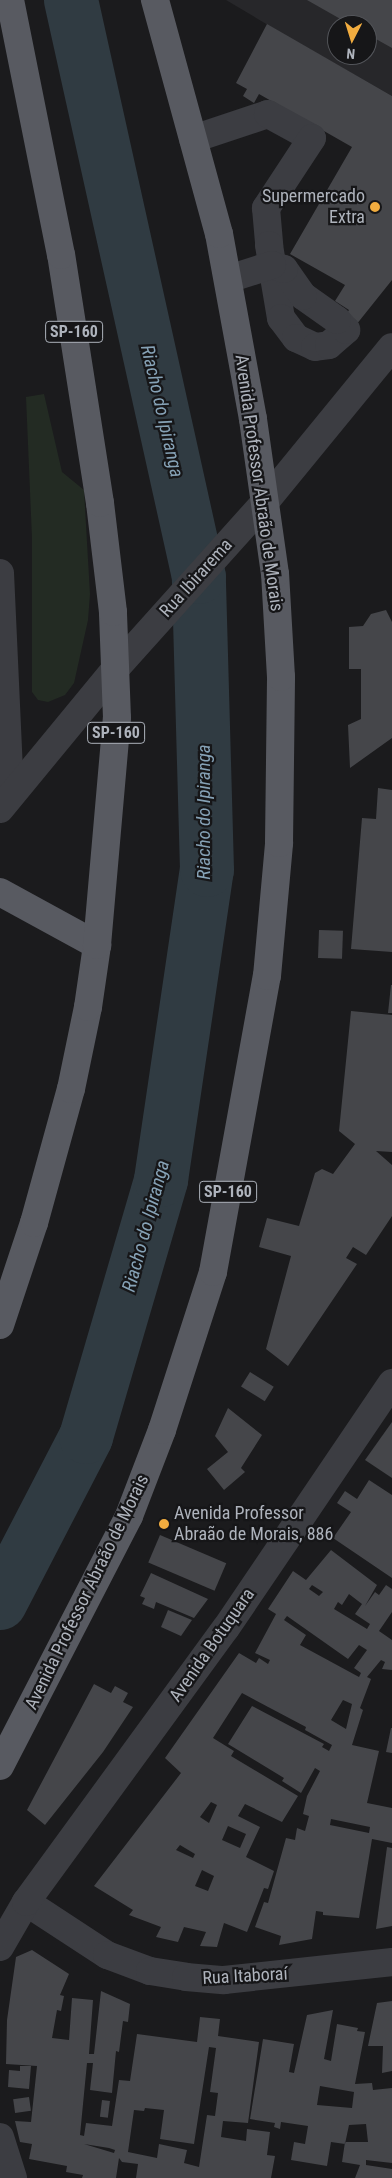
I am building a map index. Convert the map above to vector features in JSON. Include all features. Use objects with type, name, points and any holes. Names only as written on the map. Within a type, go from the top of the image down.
[{"type":"main road","name":"SP-160","points":[[0,1325],[34,1223],[72,1089],[98,945],[117,718],[117,667],[100,503],[86,403],[61,255],[10,0]]},
{"type":"main road","name":"Avenida Professor Abraão de Morais","points":[[0,1766],[135,1502],[162,1430],[213,1272],[267,976],[278,843],[280,677],[275,574],[265,502],[219,234],[155,0]]},
{"type":"main road","points":[[0,892],[98,945]]},
{"type":"street","points":[[193,139],[268,114],[312,138],[266,208],[272,265],[228,279]]},
{"type":"street","name":"Rua Ibirarema","points":[[5,803],[117,667],[265,502],[392,347]]},
{"type":"street","points":[[0,573],[5,803]]},
{"type":"street","name":"Avenida Botuquara","points":[[0,1947],[26,1902],[226,1628],[392,1383]]},
{"type":"street","name":"Rua Itaboraí","points":[[26,1902],[108,1955],[150,1971],[186,1977],[224,1980],[392,1962]]},
{"type":"street","points":[[0,2137],[13,2178]]},
{"type":"shaded area","points":[[226,0],[392,0],[392,96],[337,65],[377,65],[377,15],[327,15],[327,59]]},
{"type":"shaded area","points":[[44,394],[62,472],[84,490],[90,594],[88,620],[74,683],[65,695],[48,702],[38,700],[32,692],[32,538],[26,397]]},
{"type":"building","points":[[307,0],[392,0],[392,48],[377,40],[377,15],[333,15]]},
{"type":"building","points":[[267,24],[327,59],[327,65],[338,65],[392,96],[392,280],[356,325],[344,317],[349,310],[335,301],[345,285],[290,254],[352,147],[259,94],[254,103],[243,96],[247,89],[236,83]]},
{"type":"building","points":[[386,610],[392,622],[392,738],[350,768],[348,725],[361,719],[361,669],[349,669],[349,627],[363,626],[371,614]]},
{"type":"building","points":[[378,788],[392,790],[392,952],[351,949],[362,818],[376,819]]},
{"type":"building","points":[[319,930],[343,931],[342,959],[318,958]]},
{"type":"building","points":[[391,985],[392,1013],[388,1013]]},
{"type":"building","points":[[351,1011],[392,1015],[392,1152],[376,1151],[392,1165],[392,1216],[366,1255],[353,1247],[346,1258],[357,1264],[288,1366],[266,1349],[291,1256],[259,1247],[267,1218],[299,1226],[315,1173],[322,1169],[333,1174],[355,1144],[339,1131]]},
{"type":"building","points":[[250,1372],[274,1387],[265,1401],[241,1386]]},
{"type":"building","points":[[228,1408],[262,1435],[241,1468],[245,1472],[224,1490],[207,1469],[228,1452],[215,1436]]},
{"type":"building","points":[[392,1422],[392,1478],[365,1460]]},
{"type":"building","points":[[369,1480],[392,1495],[392,1578],[333,1538],[351,1512],[337,1503],[345,1491],[357,1499]]},
{"type":"building","points":[[160,1535],[226,1563],[215,1591],[148,1563]]},
{"type":"building","points":[[331,1550],[377,1585],[365,1606],[375,1592],[379,1595],[386,1585],[392,1589],[392,1612],[379,1631],[392,1640],[392,1670],[382,1669],[385,1662],[381,1660],[367,1677],[371,1679],[360,1708],[363,1710],[352,1745],[379,1751],[367,1803],[392,1808],[392,1843],[372,1839],[359,1918],[323,1915],[323,1912],[316,1911],[312,1939],[279,1945],[281,1936],[255,1927],[264,1902],[268,1903],[286,1838],[295,1840],[297,1828],[305,1831],[309,1816],[303,1814],[307,1796],[320,1771],[315,1768],[301,1793],[282,1781],[284,1778],[228,1744],[252,1706],[324,1744],[322,1747],[329,1751],[332,1745],[305,1730],[306,1727],[242,1693],[213,1738],[234,1751],[231,1756],[298,1796],[282,1822],[245,1804],[238,1816],[260,1827],[246,1857],[274,1871],[268,1889],[264,1888],[247,1932],[224,1923],[217,1947],[200,1946],[206,1932],[184,1927],[178,1942],[156,1937],[161,1927],[129,1915],[133,1910],[94,1886],[181,1773],[165,1758],[239,1653],[256,1663],[259,1658],[268,1664],[270,1660],[255,1653],[276,1614],[268,1609],[293,1571],[306,1580]],"holes":[[[312,1585],[323,1592],[319,1596],[309,1589]],[[349,1594],[362,1604],[355,1614],[370,1624],[367,1629],[334,1609],[338,1602],[342,1605]],[[287,1616],[348,1659],[359,1645],[367,1650],[354,1668],[361,1673],[359,1677],[300,1645],[306,1635],[284,1620]],[[343,1700],[352,1704],[346,1729],[331,1720]],[[211,1802],[217,1805],[209,1823],[200,1817]],[[331,1819],[370,1827],[369,1833],[330,1825]],[[228,1826],[246,1834],[240,1848],[222,1840]],[[180,1845],[195,1854],[193,1858],[176,1850]],[[202,1870],[214,1876],[208,1891],[195,1886]]]},
{"type":"building","points":[[151,1573],[208,1599],[194,1618],[156,1602],[154,1609],[142,1604],[145,1598],[140,1596]]},
{"type":"building","points":[[168,1610],[192,1620],[181,1636],[161,1627]]},
{"type":"building","points":[[94,1684],[111,1693],[115,1686],[128,1693],[123,1702],[133,1707],[103,1752],[45,1825],[27,1810]]},
{"type":"building","points":[[392,1728],[392,1753],[386,1752]]},
{"type":"building","points":[[387,1847],[392,1848],[392,1926],[376,1929]]},
{"type":"building","points":[[32,1950],[69,1974],[60,1995],[64,1996],[61,2011],[57,2010],[52,2038],[69,2040],[72,1998],[93,2000],[89,2054],[94,2054],[101,1991],[130,2004],[128,2022],[123,2021],[119,2052],[116,2051],[112,2093],[90,2090],[93,2063],[87,2063],[80,2135],[84,2136],[86,2123],[112,2126],[119,2080],[130,2081],[137,2034],[197,2042],[200,2017],[220,2019],[218,2036],[259,2042],[248,2123],[223,2121],[221,2137],[246,2141],[247,2129],[270,2132],[267,2155],[275,2156],[271,2178],[136,2178],[138,2164],[122,2162],[119,2158],[116,2178],[82,2178],[83,2175],[66,2172],[67,2166],[29,2159],[32,2144],[20,2142],[15,2121],[31,2122],[37,2066],[6,2064],[7,2020],[16,1957]],"holes":[[[209,2047],[216,2048],[210,2092],[218,2093],[215,2116],[207,2115],[199,2167],[184,2163],[187,2150],[159,2144],[157,2158],[128,2152],[134,2110],[144,2111],[145,2108],[164,2110],[160,2139],[194,2144]],[[84,2144],[109,2148],[115,2150],[114,2153]]]},
{"type":"building","points":[[392,2001],[392,2071],[382,2073],[383,2046],[368,2046],[377,2003]]},
{"type":"building","points":[[333,2010],[324,2059],[331,2061],[337,2024],[358,2028],[357,2031],[365,2032],[355,2084],[372,2083],[373,2090],[392,2088],[392,2163],[366,2160],[366,2165],[392,2169],[392,2178],[355,2178],[360,2165],[342,2162],[345,2144],[331,2142],[327,2166],[291,2160],[294,2142],[305,2144],[308,2126],[281,2122],[280,2129],[274,2127],[275,2123],[250,2119],[263,2039],[294,2044],[289,2072],[294,2073],[307,2015]],"holes":[[[320,2086],[354,2092],[352,2108],[317,2105]],[[366,2124],[368,2142],[345,2142],[349,2125]]]},
{"type":"building","points":[[20,2066],[31,2066],[29,2089],[8,2087],[9,2070],[20,2071]]},
{"type":"building","points":[[29,2097],[31,2111],[15,2113],[13,2099]]},
{"type":"building","points":[[102,2100],[110,2101],[108,2118],[100,2117]]},
{"type":"waterway","name":"Riacho do Ipiranga","points":[[0,1603],[86,1437],[161,1180],[207,870],[199,577],[71,0]]},
{"type":"place","name":"Supermercado Extra","points":[[375,207]]},
{"type":"place","name":"Avenida Professor Abraão de Morais, 886","points":[[164,1524]]}]
